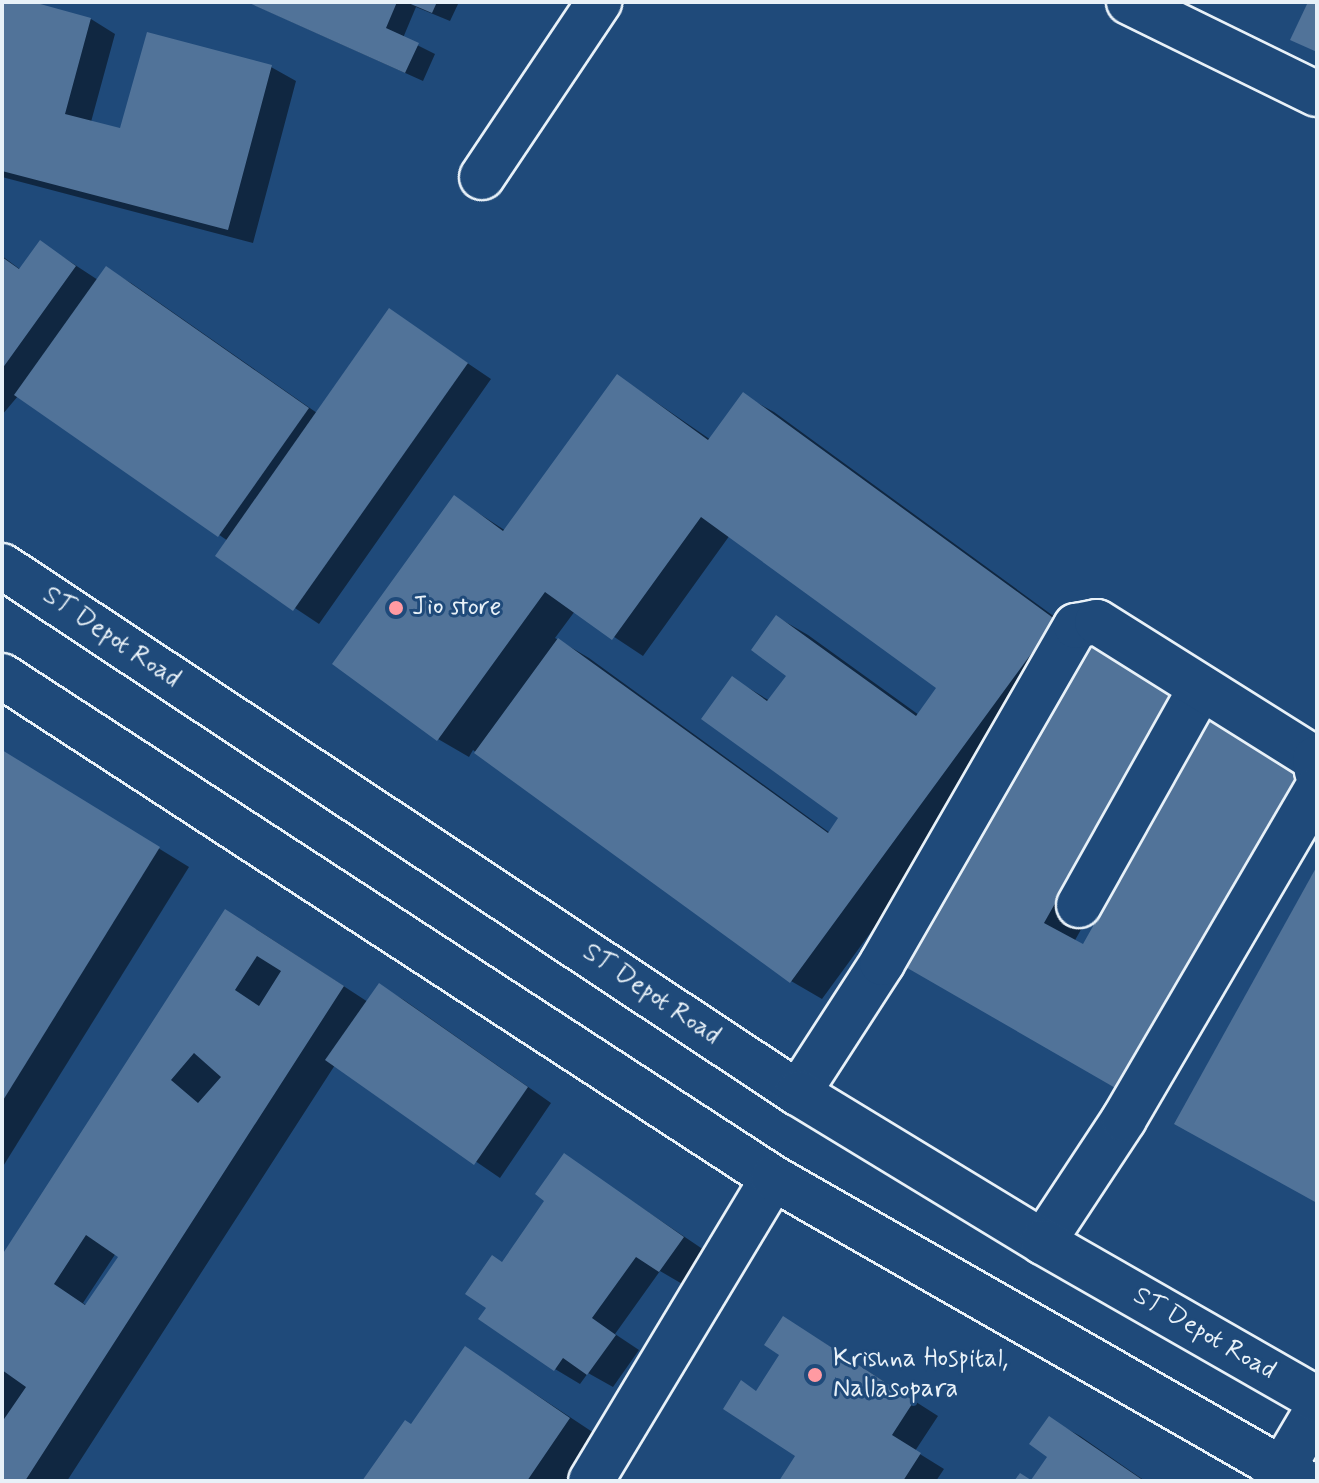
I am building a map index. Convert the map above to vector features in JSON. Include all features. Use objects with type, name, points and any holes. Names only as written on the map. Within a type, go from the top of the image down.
[{"type":"street","points":[[482,177],[599,2]]},
{"type":"street","points":[[1129,2],[1317,94]]},
{"type":"street","name":"ST Depot Road","points":[[2,566],[798,1093],[1043,1242],[1317,1399]]},
{"type":"street","points":[[798,1093],[882,963],[1076,626],[1097,622],[1315,759],[1317,772]]},
{"type":"street","points":[[2,676],[773,1178],[1287,1477],[1317,1410]]},
{"type":"street","points":[[1079,905],[1201,688]]},
{"type":"street","points":[[1043,1242],[1124,1119],[1317,789]]},
{"type":"street","points":[[591,1481],[773,1178]]},
{"type":"building","points":[[2,2],[33,2],[91,18],[65,114],[120,128],[147,32],[272,65],[228,230],[2,171]]},
{"type":"building","points":[[247,2],[397,2],[386,28],[419,43],[405,73]]},
{"type":"building","points":[[406,2],[437,2],[432,13]]},
{"type":"building","points":[[1308,2],[1317,2],[1317,52],[1290,40]]},
{"type":"building","points":[[40,240],[76,266],[2,369],[2,257],[19,269]]},
{"type":"building","points":[[106,266],[309,408],[218,537],[14,395]]},
{"type":"building","points":[[389,308],[468,363],[293,611],[215,556]]},
{"type":"building","points":[[617,374],[708,440],[743,392],[1056,620],[790,983],[474,753],[558,638],[828,833],[838,818],[701,719],[732,676],[767,701],[786,676],[751,650],[776,615],[916,716],[936,688],[701,517],[612,640],[545,592],[437,741],[332,664],[454,495],[503,531]]},
{"type":"building","points":[[1089,637],[1180,682],[1044,923],[1083,944],[1210,718],[1305,771],[1124,1093],[897,962]]},
{"type":"building","points":[[2,750],[160,847],[2,1102]]},
{"type":"building","points":[[1317,866],[1317,1203],[1174,1124]]},
{"type":"building","points":[[225,909],[344,986],[25,1481],[2,1481],[2,1422],[26,1387],[2,1370],[2,1255]],"holes":[[[257,956],[281,971],[259,1006],[235,990]],[[194,1053],[221,1077],[198,1103],[171,1080]],[[86,1235],[118,1257],[85,1305],[54,1284]]]},
{"type":"building","points":[[379,983],[528,1087],[474,1165],[325,1060]]},
{"type":"building","points":[[564,1153],[684,1237],[659,1272],[636,1257],[592,1318],[616,1335],[587,1375],[563,1358],[554,1371],[478,1319],[486,1308],[465,1294],[492,1255],[502,1262],[544,1201],[535,1194]]},
{"type":"building","points":[[783,1316],[914,1401],[892,1435],[921,1453],[903,1481],[779,1481],[795,1456],[723,1409],[741,1380],[756,1391],[779,1355],[764,1345]]},
{"type":"building","points":[[465,1346],[570,1418],[527,1481],[362,1481],[405,1420],[411,1424]]},
{"type":"building","points":[[1049,1416],[1144,1481],[1014,1481],[1020,1473],[1031,1480],[1047,1457],[1029,1444]]},
{"type":"place","name":"Jio store","points":[[396,608]]},
{"type":"place","name":"Krishna Hospital, Nallasopara","points":[[815,1375]]}]
